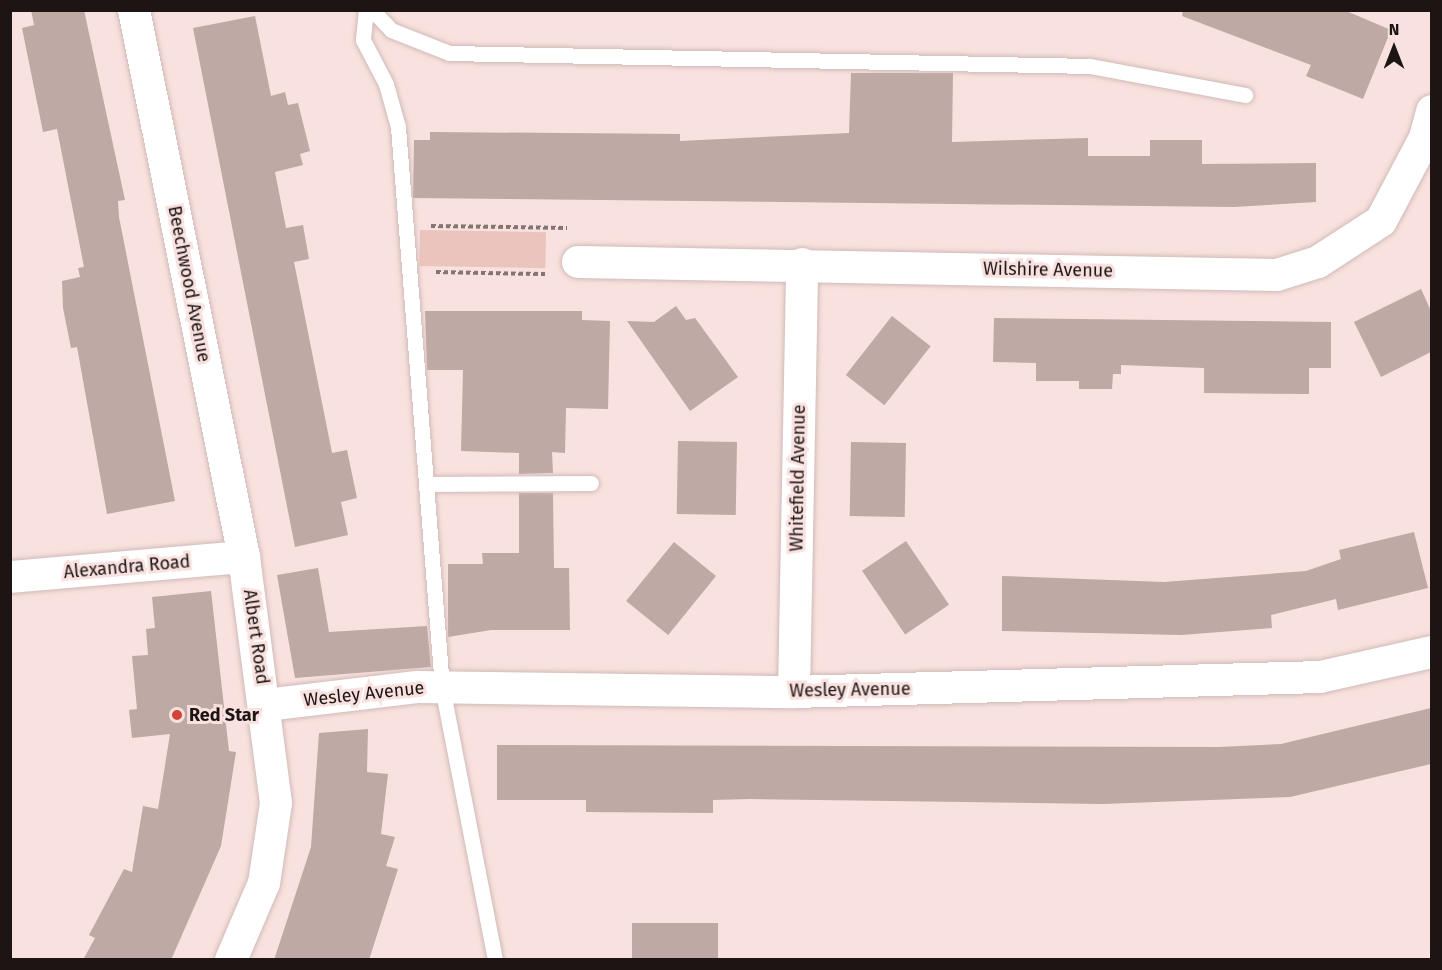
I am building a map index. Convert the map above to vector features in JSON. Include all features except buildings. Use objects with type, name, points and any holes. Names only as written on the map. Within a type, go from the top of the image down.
[{"type":"street","name":"Beechwood Avenue","points":[[134,10],[244,557]]},
{"type":"street","name":"Wilshire Avenue","points":[[578,262],[802,264],[1276,274],[1318,262],[1381,220],[1425,138],[1431,111]]},
{"type":"street","name":"Whitefield Avenue","points":[[794,692],[802,264]]},
{"type":"street","name":"Alexandra Road","points":[[10,577],[244,557]]},
{"type":"street","name":"Albert Road","points":[[231,960],[273,849],[276,803],[266,705],[244,557]]},
{"type":"street","name":"Wesley Avenue","points":[[266,705],[442,687],[794,692],[1320,677],[1431,652]]},
{"type":"lane","points":[[366,10],[363,40],[386,84],[398,127],[442,687],[495,960]]},
{"type":"lane","points":[[372,10],[391,30],[449,53],[1090,66],[1245,95]]},
{"type":"lane","points":[[426,484],[591,483]]},
{"type":"path","points":[[406,226],[579,228],[578,274],[410,272]]},
{"type":"shaded area","points":[[420,230],[546,232],[545,268],[419,266]]},
{"type":"place","name":"Red Star","points":[[177,715]]}]
